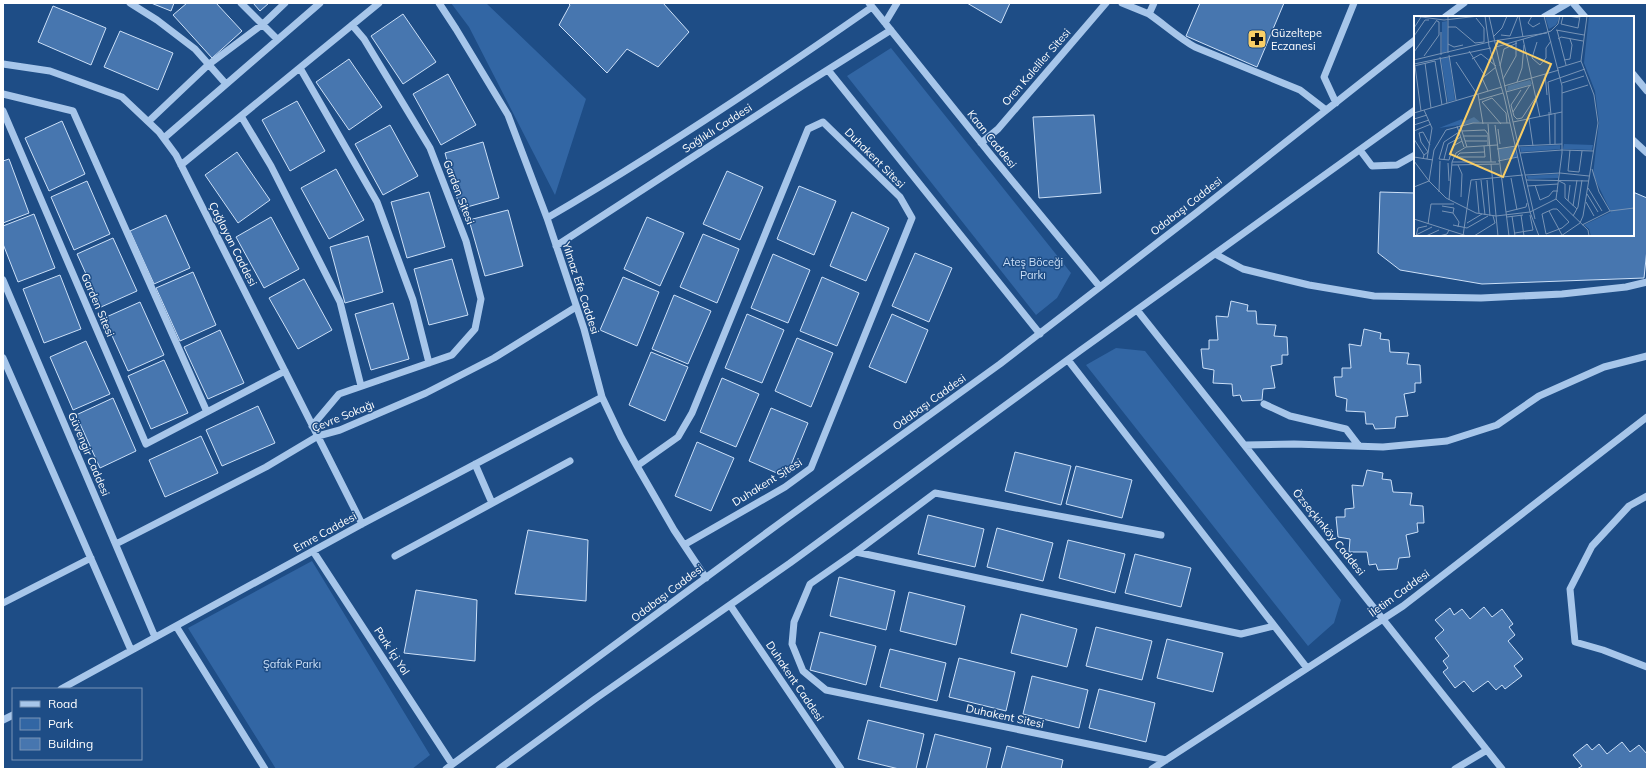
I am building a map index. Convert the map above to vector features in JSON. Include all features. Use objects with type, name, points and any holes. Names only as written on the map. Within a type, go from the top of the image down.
[{"type":"street","points":[[130,3],[158,20],[195,49],[226,84]]},
{"type":"street","points":[[241,3],[278,40]]},
{"type":"street","points":[[149,121],[208,65],[263,24],[285,3]]},
{"type":"street","points":[[164,138],[320,3]]},
{"type":"street","points":[[181,165],[379,3]]},
{"type":"street","name":"Yılmaz Efe Caddesi","points":[[439,3],[508,116],[547,218],[576,307],[602,397],[637,466],[684,545],[706,578]]},
{"type":"street","points":[[885,23],[897,3]]},
{"type":"street","name":"Oren Kaleliler Sitesi","points":[[981,143],[998,129],[1106,3]]},
{"type":"street","points":[[1122,3],[1149,14],[1172,30],[1181,39],[1195,47],[1300,90],[1326,110]]},
{"type":"street","points":[[1149,14],[1154,3]]},
{"type":"street","points":[[1336,102],[1324,77],[1354,3]]},
{"type":"street","points":[[1446,16],[1464,3]]},
{"type":"street","points":[[1546,16],[1568,3]]},
{"type":"street","points":[[1574,3],[1584,16]]},
{"type":"street","name":"Sağlıklı Caddesi","points":[[547,218],[654,154],[786,67],[870,5]]},
{"type":"street","name":"Kaan Caddesi","points":[[870,5],[981,143],[1100,287]]},
{"type":"street","name":"Garden Sitesi","points":[[312,426],[340,394],[452,355],[475,329],[481,299],[466,241],[430,148],[364,39],[352,25]]},
{"type":"street","name":"Sağlıklı Caddesi","points":[[556,246],[891,30]]},
{"type":"street","name":"Odabaşı Caddesi","points":[[446,769],[1040,334],[1414,41]]},
{"type":"street","name":"Çağlayan Caddesi","points":[[3,64],[50,71],[122,97],[149,121],[164,138],[181,165],[362,524]]},
{"type":"street","points":[[300,68],[377,202],[413,300],[429,362]]},
{"type":"street","points":[[828,70],[1040,334]]},
{"type":"street","points":[[1634,75],[1647,91]]},
{"type":"street","points":[[3,94],[73,111],[206,412]]},
{"type":"street","name":"Garden Sitesi","points":[[3,111],[146,444],[285,371]]},
{"type":"street","points":[[499,769],[595,699],[790,563],[1068,360],[1414,111]]},
{"type":"street","points":[[241,116],[271,166],[340,302],[361,386]]},
{"type":"street","name":"Duhakent Sitesi","points":[[637,466],[678,437],[692,413],[808,129],[823,122],[900,197],[912,218],[811,468],[785,487],[684,545]]},
{"type":"street","points":[[1634,141],[1647,153]]},
{"type":"street","points":[[1360,150],[1372,166],[1397,165],[1414,156]]},
{"type":"street","points":[[1215,254],[1242,269],[1309,285],[1374,296],[1481,298],[1554,294],[1626,287],[1647,282]]},
{"type":"street","name":"Güvengir Caddesi","points":[[3,280],[156,637]]},
{"type":"street","name":"Çevre Sokağı","points":[[116,544],[266,467],[318,436],[340,430],[426,393],[494,358],[576,307]]},
{"type":"street","name":"Özseçkinköy Caddesi","points":[[1137,310],[1502,769]]},
{"type":"street","points":[[1245,445],[1294,444],[1383,447],[1447,441],[1497,425],[1539,396],[1604,367],[1647,356]]},
{"type":"street","points":[[3,358],[131,650]]},
{"type":"street","points":[[1068,360],[1307,668]]},
{"type":"street","name":"Emre Caddesi","points":[[63,688],[362,524],[602,397]]},
{"type":"street","points":[[1264,404],[1290,416],[1346,429],[1358,446]]},
{"type":"street","name":"İletim Caddesi","points":[[1152,769],[1409,601],[1647,417]]},
{"type":"street","points":[[395,556],[570,461]]},
{"type":"street","points":[[475,464],[492,503]]},
{"type":"street","name":"Duhakent Sitesi","points":[[1161,535],[935,493],[856,552],[810,584],[794,622],[792,644],[803,671],[826,690],[1166,760]]},
{"type":"street","points":[[1647,496],[1629,506],[1592,546],[1570,589],[1575,642],[1603,650],[1647,667]]},
{"type":"street","name":"Park İçi Yol","points":[[313,551],[452,764]]},
{"type":"street","points":[[856,552],[1241,634],[1274,626]]},
{"type":"street","points":[[3,603],[91,558]]},
{"type":"street","name":"Duhakent Caddesi","points":[[730,605],[841,769]]},
{"type":"street","points":[[176,626],[265,769]]},
{"type":"street","points":[[3,720],[12,716]]},
{"type":"street","points":[[1454,769],[1487,750]]},
{"type":"green space","points":[[451,3],[486,3],[586,99],[555,195],[469,27]]},
{"type":"green space","name":"Ateş Böceği Parkı","points":[[891,48],[1071,273],[1057,298],[1036,315],[847,76]]},
{"type":"green space","points":[[1116,348],[1145,351],[1341,600],[1334,623],[1308,646],[1086,365]]},
{"type":"green space","name":"Şafak Parkı","points":[[312,561],[430,755],[412,769],[276,769],[188,628]]},
{"type":"building","points":[[151,3],[174,3],[171,11]]},
{"type":"building","points":[[187,3],[216,3],[242,31],[212,58],[173,15]]},
{"type":"building","points":[[253,3],[269,3],[260,11]]},
{"type":"building","points":[[568,3],[663,3],[689,32],[658,67],[627,49],[607,73],[559,25],[570,5]]},
{"type":"building","points":[[967,3],[1010,3],[1001,23]]},
{"type":"building","points":[[1200,3],[1284,3],[1257,67],[1186,36]]},
{"type":"building","points":[[53,6],[106,28],[91,65],[38,42]]},
{"type":"building","points":[[403,14],[436,62],[403,84],[371,36]]},
{"type":"building","points":[[120,31],[173,53],[158,90],[104,67]]},
{"type":"building","points":[[349,59],[382,107],[349,130],[316,82]]},
{"type":"building","points":[[448,74],[476,125],[441,145],[413,94]]},
{"type":"building","points":[[297,101],[325,151],[290,171],[262,120]]},
{"type":"building","points":[[1094,115],[1101,193],[1039,198],[1033,117]]},
{"type":"building","points":[[62,121],[85,174],[49,191],[25,138]]},
{"type":"building","points":[[390,125],[418,176],[383,195],[355,144]]},
{"type":"building","points":[[483,142],[499,198],[460,209],[445,153]]},
{"type":"building","points":[[237,152],[270,200],[238,223],[205,175]]},
{"type":"building","points":[[9,159],[29,213],[3,223],[3,161]]},
{"type":"building","points":[[336,169],[364,220],[329,239],[301,188]]},
{"type":"building","points":[[727,171],[763,187],[740,240],[703,224]]},
{"type":"building","points":[[87,181],[110,234],[74,250],[51,197]]},
{"type":"building","points":[[799,186],[836,201],[814,255],[777,239]]},
{"type":"building","points":[[429,192],[445,247],[407,258],[391,202]]},
{"type":"building","points":[[1380,192],[1414,193],[1414,236],[1634,236],[1634,192],[1647,198],[1647,249],[1644,278],[1482,284],[1400,270],[1378,253]]},
{"type":"building","points":[[508,210],[523,266],[485,276],[469,220]]},
{"type":"building","points":[[852,212],[889,228],[866,281],[830,266]]},
{"type":"building","points":[[34,214],[55,268],[18,282],[3,244],[3,226]]},
{"type":"building","points":[[166,215],[190,268],[154,284],[130,231]]},
{"type":"building","points":[[271,217],[299,269],[264,288],[236,237]]},
{"type":"building","points":[[647,217],[684,233],[660,286],[624,269]]},
{"type":"building","points":[[703,234],[739,249],[717,303],[680,287]]},
{"type":"building","points":[[368,236],[383,292],[345,303],[330,247]]},
{"type":"building","points":[[113,238],[137,291],[101,307],[77,254]]},
{"type":"building","points":[[915,253],[952,268],[929,322],[892,306]]},
{"type":"building","points":[[773,254],[810,270],[788,323],[751,308]]},
{"type":"building","points":[[452,259],[468,315],[429,325],[414,269]]},
{"type":"building","points":[[193,272],[216,325],[180,341],[156,288]]},
{"type":"building","points":[[60,275],[81,329],[44,343],[23,289]]},
{"type":"building","points":[[623,277],[659,292],[637,346],[600,330]]},
{"type":"building","points":[[822,277],[859,293],[837,346],[800,331]]},
{"type":"building","points":[[304,279],[332,330],[298,349],[269,298]]},
{"type":"building","points":[[674,295],[711,311],[688,364],[652,349]]},
{"type":"building","points":[[1231,301],[1248,305],[1247,311],[1256,311],[1257,324],[1276,325],[1274,336],[1287,337],[1288,355],[1282,355],[1282,364],[1271,366],[1275,388],[1263,389],[1262,400],[1242,401],[1240,395],[1233,396],[1232,384],[1213,383],[1214,370],[1203,368],[1201,349],[1209,349],[1209,340],[1218,340],[1216,316],[1228,317]]},
{"type":"building","points":[[140,302],[164,355],[128,371],[104,318]]},
{"type":"building","points":[[393,303],[409,359],[371,370],[355,314]]},
{"type":"building","points":[[747,314],[784,330],[762,383],[725,368]]},
{"type":"building","points":[[892,314],[928,330],[906,383],[869,367]]},
{"type":"building","points":[[1364,329],[1381,333],[1380,339],[1389,340],[1390,352],[1409,353],[1407,364],[1420,365],[1421,383],[1415,383],[1415,392],[1404,394],[1408,416],[1396,417],[1395,428],[1375,429],[1373,424],[1366,424],[1365,412],[1346,411],[1347,399],[1336,396],[1334,377],[1342,377],[1342,368],[1351,368],[1349,344],[1361,346]]},
{"type":"building","points":[[220,330],[244,383],[208,399],[184,347]]},
{"type":"building","points":[[797,338],[833,353],[811,407],[775,391]]},
{"type":"building","points":[[86,341],[110,394],[73,410],[50,357]]},
{"type":"building","points":[[651,352],[688,367],[665,421],[629,405]]},
{"type":"building","points":[[164,360],[188,413],[151,429],[128,376]]},
{"type":"building","points":[[722,378],[759,394],[736,447],[700,432]]},
{"type":"building","points":[[113,398],[136,451],[100,468],[76,415]]},
{"type":"building","points":[[258,406],[275,443],[222,466],[206,430]]},
{"type":"building","points":[[771,408],[808,423],[786,477],[749,461]]},
{"type":"building","points":[[201,436],[218,473],[165,497],[149,460]]},
{"type":"building","points":[[697,442],[734,458],[711,511],[675,496]]},
{"type":"building","points":[[1015,452],[1071,466],[1061,505],[1005,491]]},
{"type":"building","points":[[1076,466],[1132,480],[1122,518],[1066,504]]},
{"type":"building","points":[[1367,470],[1383,473],[1382,479],[1391,480],[1393,492],[1412,493],[1410,505],[1423,506],[1424,523],[1417,523],[1418,532],[1406,535],[1410,557],[1399,558],[1397,569],[1378,570],[1376,564],[1369,565],[1367,552],[1349,552],[1350,539],[1338,537],[1336,517],[1345,517],[1345,509],[1354,508],[1352,485],[1363,486]]},
{"type":"building","points":[[928,515],[984,529],[975,567],[918,554]]},
{"type":"building","points":[[997,528],[1053,543],[1043,581],[987,567]]},
{"type":"building","points":[[528,530],[588,540],[586,601],[515,594]]},
{"type":"building","points":[[1068,540],[1125,554],[1115,593],[1059,578]]},
{"type":"building","points":[[1135,554],[1191,568],[1181,607],[1125,593]]},
{"type":"building","points":[[839,577],[895,591],[886,630],[830,616]]},
{"type":"building","points":[[416,590],[477,600],[475,661],[404,653]]},
{"type":"building","points":[[909,592],[965,606],[956,645],[900,631]]},
{"type":"building","points":[[1484,607],[1492,617],[1502,609],[1513,624],[1509,627],[1515,635],[1508,641],[1523,659],[1514,666],[1522,676],[1505,689],[1502,685],[1496,690],[1488,681],[1473,692],[1464,681],[1455,688],[1443,672],[1448,668],[1443,661],[1449,656],[1435,638],[1444,630],[1435,620],[1450,608],[1454,615],[1462,609],[1470,619]]},
{"type":"building","points":[[1021,614],[1077,629],[1067,667],[1011,653]]},
{"type":"building","points":[[1096,627],[1152,641],[1142,680],[1086,666]]},
{"type":"building","points":[[820,632],[876,646],[866,685],[810,670]]},
{"type":"building","points":[[1167,639],[1223,653],[1213,692],[1157,678]]},
{"type":"building","points":[[890,649],[946,663],[937,701],[880,687]]},
{"type":"building","points":[[959,658],[1015,672],[1006,711],[949,697]]},
{"type":"building","points":[[1032,676],[1088,690],[1079,728],[1023,714]]},
{"type":"building","points":[[1099,689],[1155,703],[1146,742],[1089,728]]},
{"type":"building","points":[[868,720],[924,734],[916,769],[899,769],[858,759]]},
{"type":"building","points":[[935,734],[991,748],[986,769],[926,769]]},
{"type":"building","points":[[1622,742],[1630,752],[1639,745],[1647,754],[1647,769],[1577,769],[1582,766],[1573,755],[1587,744],[1592,750],[1599,744],[1607,754]]},
{"type":"building","points":[[1007,746],[1063,760],[1061,769],[1001,769]]},
{"type":"place","name":"Güzeltepe Eczanesi","points":[[1257,39]]}]
